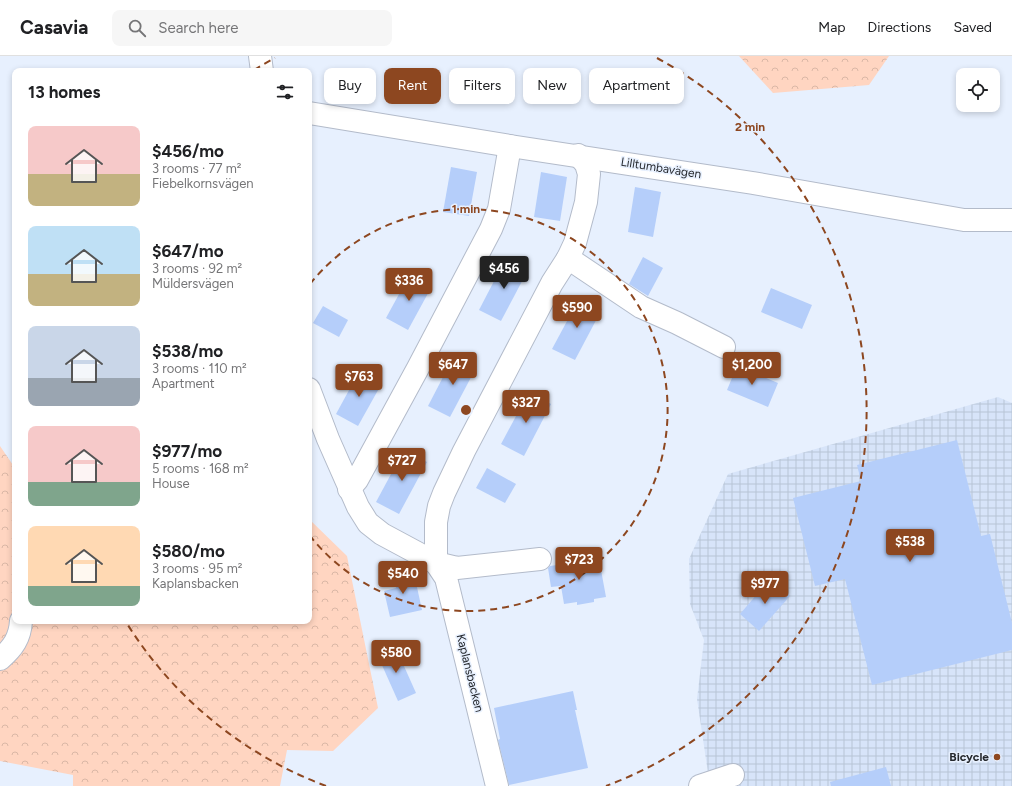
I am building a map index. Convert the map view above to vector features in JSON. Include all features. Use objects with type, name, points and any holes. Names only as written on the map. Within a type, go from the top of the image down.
[{"type":"street","points":[[260,56],[262,68]]},
{"type":"street","name":"Lilltumbavägen","points":[[312,113],[510,146],[578,155],[753,183],[964,220],[1012,220]]},
{"type":"street","points":[[349,489],[357,480],[437,333],[491,229],[499,209],[510,146]]},
{"type":"street","points":[[436,563],[436,522],[439,506],[444,493],[464,450],[552,283],[568,258],[579,231],[586,202],[589,174],[586,164],[578,155]]},
{"type":"street","points":[[568,258],[641,307],[677,323],[724,347]]},
{"type":"street","points":[[312,397],[328,439],[358,508],[368,523],[382,534],[436,563],[457,568],[540,559]]},
{"type":"street","name":"Kaplansbacken","points":[[436,563],[446,578],[497,786]]},
{"type":"street","points":[[3,657],[16,642],[20,632],[21,624]]},
{"type":"street","points":[[700,786],[733,776]]},
{"type":"shaded area","points":[[998,397],[1012,403],[1012,786],[712,786],[708,773],[697,699],[704,640],[690,604],[689,559],[728,474]]},
{"type":"green space","points":[[739,56],[889,56],[869,85],[773,93]]},
{"type":"green space","points":[[0,446],[12,464],[12,624],[312,624],[312,522],[347,556],[378,708],[333,751],[287,750],[280,786],[73,786],[73,775],[0,761]]},
{"type":"building","points":[[451,167],[477,172],[469,216],[443,212]]},
{"type":"building","points":[[541,172],[567,177],[560,221],[534,217]]},
{"type":"building","points":[[635,187],[661,192],[653,237],[628,232]]},
{"type":"building","points":[[643,257],[663,268],[648,296],[629,284]]},
{"type":"building","points":[[506,258],[528,270],[501,321],[479,310]]},
{"type":"building","points":[[410,274],[432,286],[408,330],[386,318]]},
{"type":"building","points":[[771,288],[812,305],[802,329],[761,312]]},
{"type":"building","points":[[580,297],[602,309],[575,360],[552,349]]},
{"type":"building","points":[[323,306],[348,320],[339,337],[313,323]]},
{"type":"building","points":[[455,354],[477,366],[450,417],[428,406]]},
{"type":"building","points":[[737,366],[778,383],[768,407],[727,390]]},
{"type":"building","points":[[360,370],[382,383],[358,426],[336,414]]},
{"type":"building","points":[[529,392],[551,404],[524,456],[501,444]]},
{"type":"building","points":[[957,440],[981,536],[990,534],[1012,623],[1012,650],[872,685],[845,579],[815,586],[793,498],[861,481],[857,465]]},
{"type":"building","points":[[404,450],[427,462],[399,514],[376,502]]},
{"type":"building","points":[[487,468],[516,484],[505,503],[476,488]]},
{"type":"building","points":[[599,559],[606,597],[594,599],[594,602],[577,605],[577,602],[564,604],[561,586],[551,587],[548,568],[550,566]]},
{"type":"building","points":[[413,569],[422,610],[390,617],[384,591],[396,588],[392,574]]},
{"type":"building","points":[[770,579],[790,596],[759,631],[740,614]]},
{"type":"building","points":[[395,646],[416,693],[398,701],[377,654]]},
{"type":"building","points":[[573,691],[577,710],[575,710],[588,768],[509,785],[498,740],[500,739],[494,708]]},
{"type":"building","points":[[886,767],[891,786],[831,786],[830,782]]},
{"type":"place","name":"Bicycle","points":[[997,757]]}]
